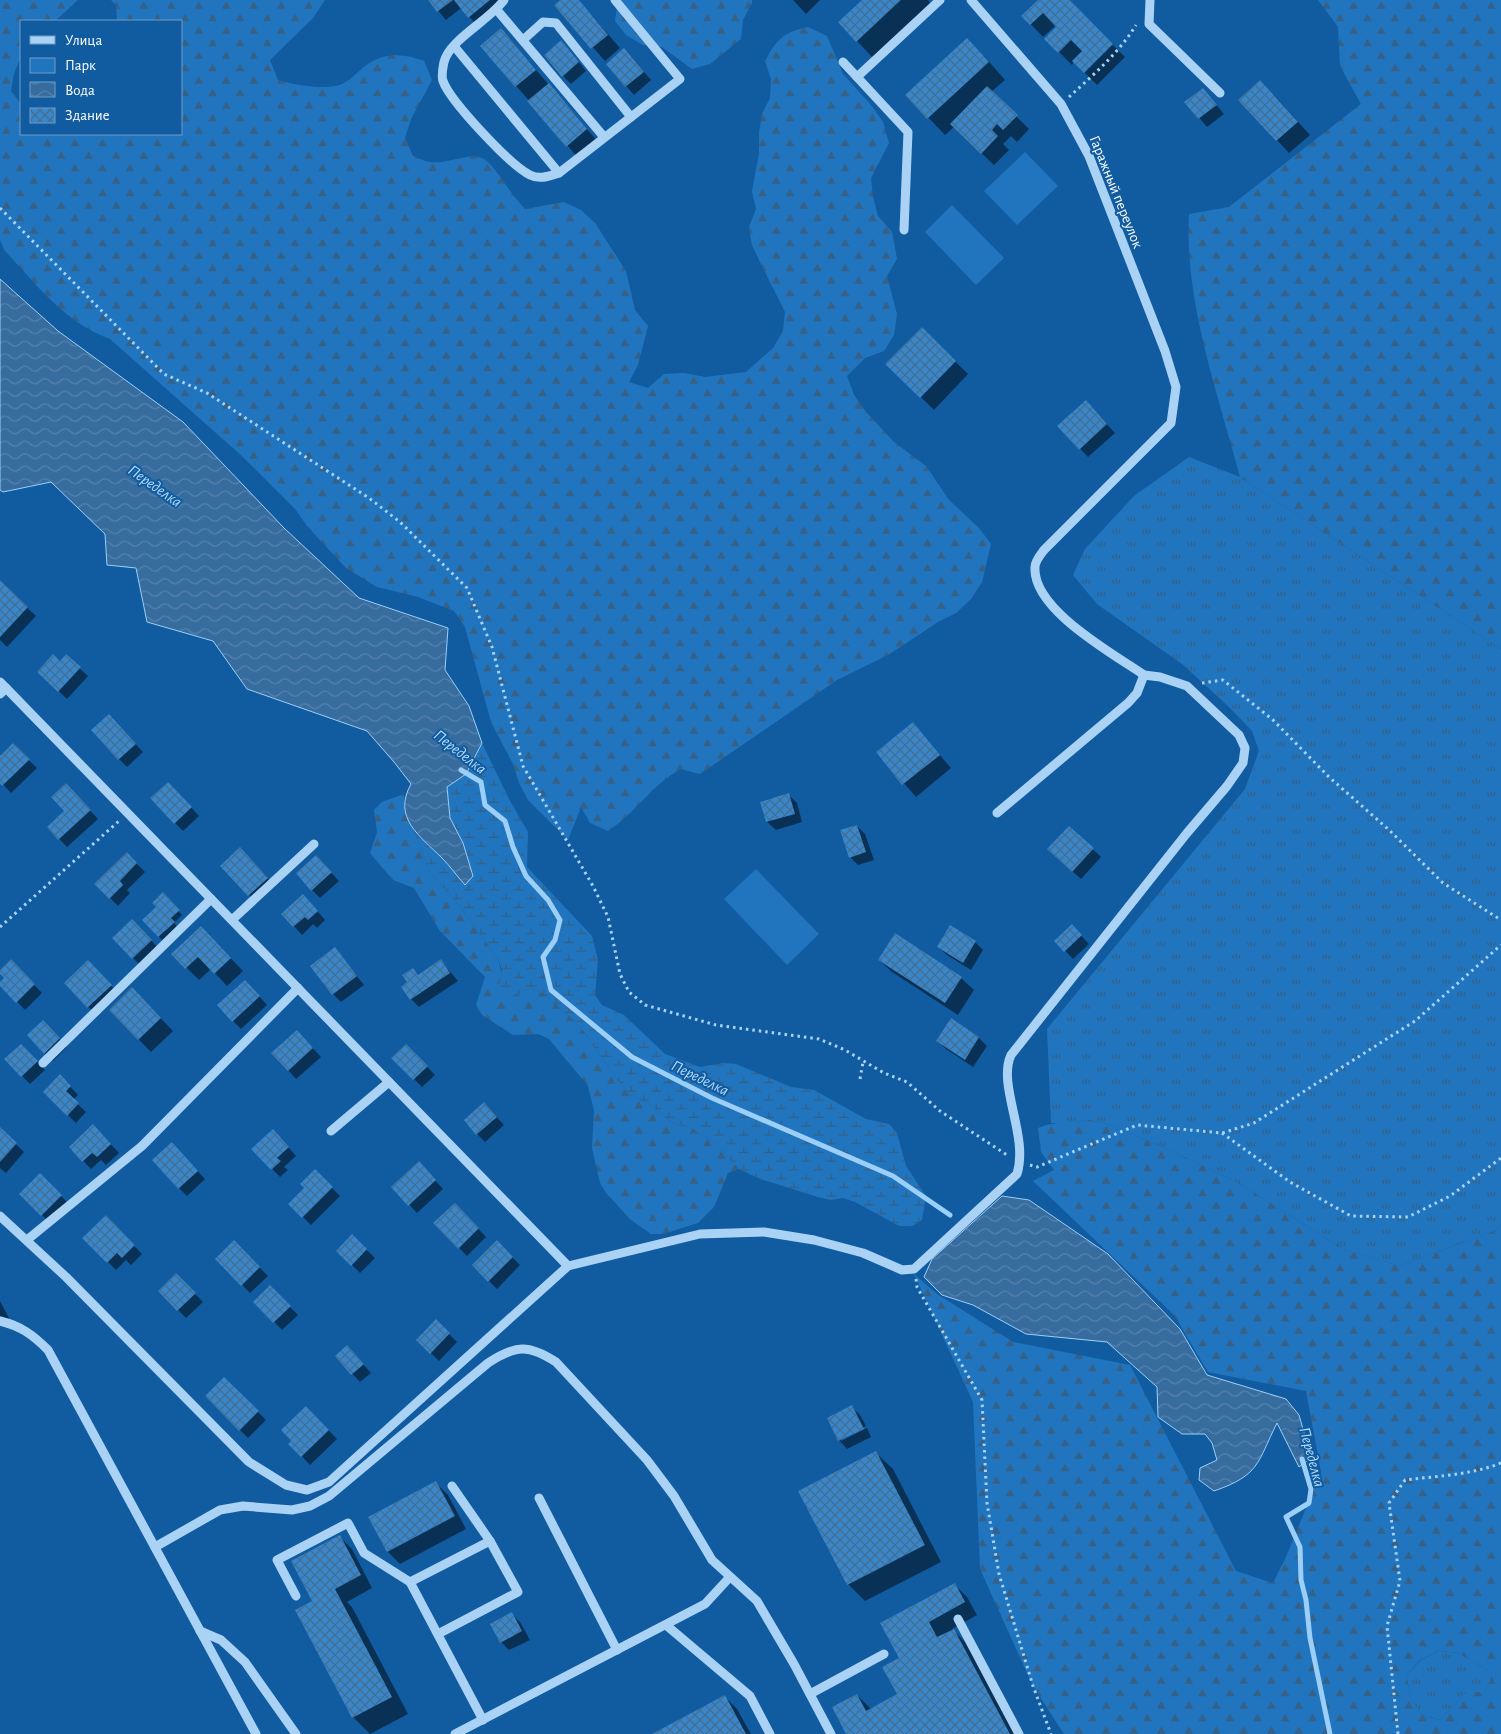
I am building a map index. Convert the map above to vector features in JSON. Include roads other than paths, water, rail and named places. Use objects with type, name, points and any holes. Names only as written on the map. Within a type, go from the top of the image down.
[{"type":"street","points":[[504,0],[497,10],[454,46],[445,60],[442,79],[450,96],[513,164],[531,176],[543,178],[559,173],[680,79],[616,0]]},
{"type":"street","points":[[857,77],[940,0]]},
{"type":"street","name":"Гаражный переулок","points":[[971,0],[1061,104],[1089,156],[1165,351],[1176,387],[1171,423],[1044,550],[1035,565],[1038,588],[1060,616],[1144,676]]},
{"type":"street","points":[[1149,3],[1149,24],[1220,93]]},
{"type":"street","points":[[497,10],[604,138]]},
{"type":"street","points":[[522,40],[543,22],[556,23],[631,117]]},
{"type":"street","points":[[454,46],[559,173]]},
{"type":"street","points":[[843,62],[908,132],[904,230]]},
{"type":"street","points":[[0,1216],[27,1240],[249,1462],[286,1485],[307,1490],[329,1482],[568,1266],[700,1234],[764,1232],[814,1240],[863,1253],[902,1270],[914,1269],[1016,1174],[1020,1164],[1019,1136],[1006,1070],[1011,1055],[1187,833],[1227,786],[1244,762],[1245,748],[1239,735],[1187,686],[1160,677],[1144,676],[1138,693],[1128,703],[997,813]]},
{"type":"street","points":[[2,688],[128,813],[568,1266]]},
{"type":"street","points":[[232,920],[314,844]]},
{"type":"street","points":[[43,1063],[211,899]]},
{"type":"street","points":[[27,1240],[142,1146],[298,988]]},
{"type":"street","points":[[331,1132],[389,1082]]},
{"type":"street","points":[[0,1321],[15,1325],[34,1336],[48,1350],[256,1734]]},
{"type":"street","points":[[155,1547],[220,1510],[244,1506],[292,1510],[310,1506],[329,1496],[488,1363],[505,1352],[522,1349],[537,1350],[556,1362],[648,1460],[674,1496],[712,1560],[729,1578],[757,1601],[831,1734]]},
{"type":"street","points":[[438,1634],[518,1592],[490,1541],[452,1486]]},
{"type":"street","points":[[539,1498],[617,1650]]},
{"type":"street","points":[[296,1596],[277,1560],[348,1523],[364,1553],[410,1582],[483,1720]]},
{"type":"street","points":[[410,1582],[490,1541]]},
{"type":"street","points":[[455,1734],[705,1604],[729,1578]]},
{"type":"street","points":[[958,1619],[1019,1734]]},
{"type":"street","points":[[666,1625],[750,1696],[770,1734]]},
{"type":"street","points":[[200,1631],[221,1640],[245,1662],[296,1734]]},
{"type":"street","points":[[810,1694],[884,1654]]},
{"type":"water","points":[[0,279],[58,331],[183,422],[284,528],[359,598],[448,628],[445,670],[469,706],[482,743],[466,774],[447,787],[450,818],[463,843],[473,876],[465,885],[411,826],[405,807],[406,796],[411,784],[367,731],[247,689],[213,641],[147,622],[136,568],[107,565],[105,534],[51,482],[3,492],[0,490]]},
{"type":"water","points":[[1002,1196],[1029,1200],[1108,1254],[1180,1329],[1207,1375],[1286,1399],[1299,1415],[1307,1443],[1307,1461],[1299,1467],[1277,1423],[1260,1458],[1249,1473],[1229,1485],[1214,1491],[1199,1480],[1200,1468],[1217,1460],[1212,1443],[1205,1434],[1182,1434],[1158,1417],[1157,1387],[1107,1342],[1026,1334],[973,1305],[942,1295],[924,1277],[932,1259]]},
{"type":"waterway","name":"Переделка","points":[[461,770],[481,782],[485,805],[505,821],[513,847],[526,876],[548,900],[560,920],[555,940],[543,957],[551,990],[632,1057],[712,1098],[893,1176],[950,1215]]},
{"type":"waterway","name":"Переделка","points":[[1302,1459],[1311,1489],[1309,1503],[1286,1517],[1300,1547],[1301,1580],[1306,1600],[1310,1638],[1330,1734]]}]
